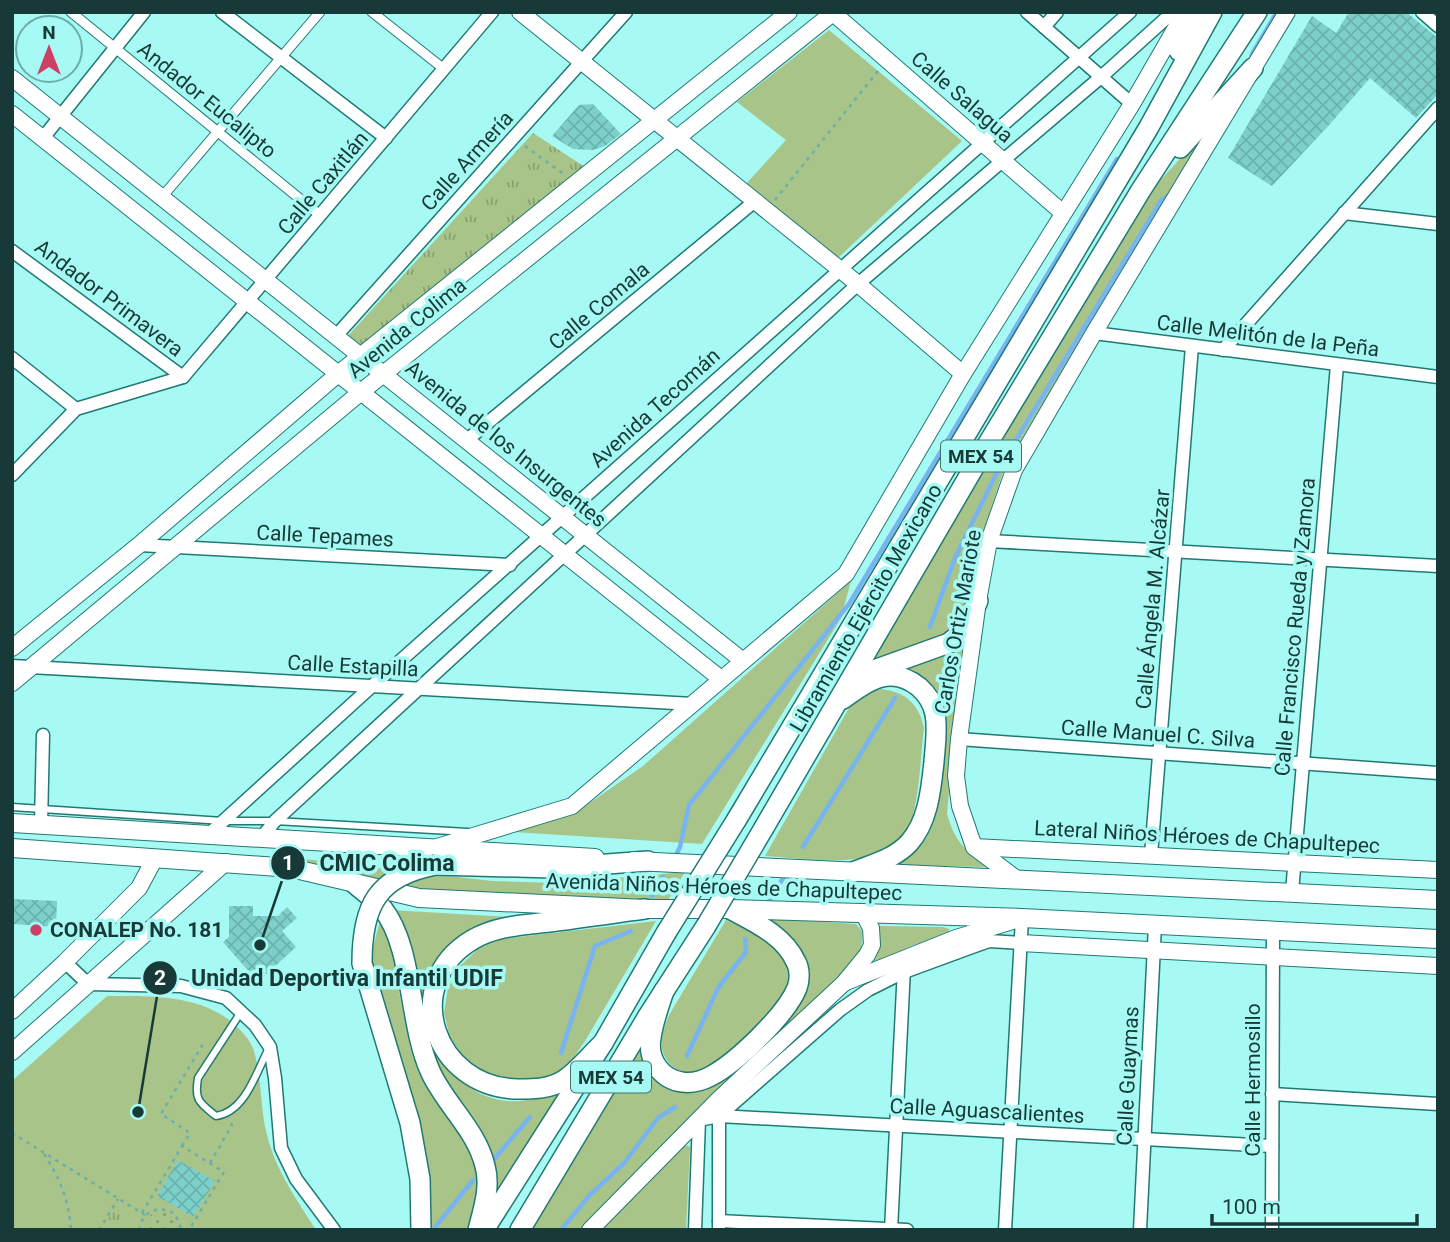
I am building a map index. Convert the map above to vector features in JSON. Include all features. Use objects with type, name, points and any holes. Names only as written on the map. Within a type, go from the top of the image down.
[{"type":"highway","points":[[1149,127],[1195,12]]},
{"type":"highway","name":"Libramiento Ejército Mexicano","points":[[481,1230],[603,1043],[666,933],[737,819],[1149,127],[1212,12]]},
{"type":"highway","name":"Libramiento Ejército Mexicano","points":[[520,1230],[706,926],[1141,190],[1257,12]]},
{"type":"highway","points":[[1141,190],[1253,68]]},
{"type":"highway","points":[[850,679],[949,643],[961,633],[978,601]]},
{"type":"highway","points":[[836,703],[871,681],[890,676],[902,677],[923,691],[935,715],[932,779],[926,813],[919,829],[906,846],[890,858],[853,872]]},
{"type":"highway","points":[[421,1230],[420,1180],[410,1123],[362,963],[362,932],[372,902],[390,883],[434,857],[553,868],[648,861]]},
{"type":"highway","points":[[355,884],[383,909],[398,937],[419,1041],[432,1074],[475,1141],[486,1167],[487,1192],[481,1230]]},
{"type":"highway","points":[[603,1043],[564,1080],[539,1090],[503,1089],[477,1080],[458,1068],[438,1039],[433,1019],[434,983],[449,959],[470,940],[494,929],[645,909]]},
{"type":"highway","points":[[664,991],[652,1029],[651,1051],[654,1063],[673,1081],[693,1082],[711,1076],[746,1049],[785,1010],[797,986],[797,962],[777,937],[730,909]]},
{"type":"main road","points":[[12,823],[42,817],[434,857]]},
{"type":"main road","name":"Avenida Niños Héroes de Chapultepec","points":[[12,848],[290,867],[419,898],[645,909],[1022,918],[1438,939]]},
{"type":"main road","name":"Avenida Niños Héroes de Chapultepec","points":[[648,861],[1438,900]]},
{"type":"street","name":"Andador Eucalipto","points":[[71,12],[321,216]]},
{"type":"street","points":[[43,138],[144,12]]},
{"type":"street","points":[[222,12],[387,138]]},
{"type":"street","points":[[162,197],[320,12]]},
{"type":"street","points":[[372,12],[444,69]]},
{"type":"street","name":"Calle Caxitlán","points":[[183,377],[492,12]]},
{"type":"street","points":[[520,12],[841,270],[962,374]]},
{"type":"street","name":"Calle Armería","points":[[336,336],[626,12]]},
{"type":"street","name":"Avenida Colima","points":[[12,648],[139,545],[338,374],[789,12]]},
{"type":"street","name":"Avenida Colima","points":[[12,683],[361,392],[833,12]]},
{"type":"street","name":"Calle Salagua","points":[[833,12],[1063,213]]},
{"type":"street","points":[[1027,12],[1132,104]]},
{"type":"street","points":[[1044,27],[1056,12]]},
{"type":"street","name":"Avenida Tecomán","points":[[208,835],[1130,12]]},
{"type":"street","points":[[261,838],[275,821],[858,284],[1101,77],[1173,12]]},
{"type":"street","name":"Libramiento Ejército Mexicano","points":[[434,857],[484,833],[572,806],[846,574],[962,374],[1132,104],[1185,12]]},
{"type":"street","points":[[1094,334],[1287,12]]},
{"type":"street","points":[[1422,12],[1438,26]]},
{"type":"street","name":"Avenida de los Insurgentes","points":[[12,78],[743,661]]},
{"type":"street","points":[[1223,350],[1438,108]]},
{"type":"street","points":[[12,114],[721,680]]},
{"type":"street","name":"Calle Comala","points":[[467,440],[761,206]]},
{"type":"street","points":[[1344,213],[1438,224]]},
{"type":"street","name":"Andador Primavera","points":[[12,251],[183,377]]},
{"type":"street","name":"Calle Melitón de la Peña","points":[[1094,334],[1438,377]]},
{"type":"street","name":"Carlos Ortiz Mariote","points":[[974,847],[960,806],[956,776],[978,601],[989,541],[1014,470],[1094,334]]},
{"type":"street","name":"Calle Ángela M. Alcázar","points":[[1151,855],[1192,346]]},
{"type":"street","points":[[12,358],[76,409]]},
{"type":"street","name":"Calle Francisco Rueda y Zamora","points":[[1292,892],[1337,365]]},
{"type":"street","points":[[13,474],[76,409],[183,377]]},
{"type":"street","points":[[989,541],[1438,566]]},
{"type":"street","name":"Calle Tepames","points":[[139,545],[510,565]]},
{"type":"street","points":[[647,620],[669,601]]},
{"type":"street","name":"Calle Estapilla","points":[[12,666],[692,704]]},
{"type":"street","points":[[42,817],[43,735]]},
{"type":"street","name":"Calle Manuel C. Silva","points":[[959,740],[1438,773]]},
{"type":"street","points":[[974,847],[1014,877]]},
{"type":"street","name":"Lateral Niños Héroes de Chapultepec","points":[[974,847],[1438,870]]},
{"type":"street","points":[[12,1011],[139,888],[155,858]]},
{"type":"street","points":[[12,1052],[226,862]]},
{"type":"street","points":[[590,1230],[699,1120],[844,983],[872,946],[871,928],[863,914]]},
{"type":"street","points":[[906,1230],[719,1225],[719,1116],[857,997],[904,965],[956,937],[1022,918],[1004,1230]]},
{"type":"street","name":"Calle Guaymas","points":[[1140,1230],[1155,925]]},
{"type":"street","name":"Calle Hermosillo","points":[[1272,1230],[1273,931]]},
{"type":"street","points":[[844,983],[989,941],[1438,966]]},
{"type":"street","points":[[65,962],[88,984],[181,986],[226,998],[256,1024],[270,1047],[281,1148],[296,1179],[334,1230]]},
{"type":"street","points":[[891,1229],[904,965]]},
{"type":"street","points":[[1272,1094],[1438,1104]]},
{"type":"street","name":"Calle Aguascalientes","points":[[699,1120],[719,1116],[1272,1146]]},
{"type":"street","points":[[695,1230],[699,1120]]},
{"type":"lane","points":[[12,807],[42,817],[275,821],[484,833]]},
{"type":"lane","points":[[241,1012],[198,1078],[195,1091],[199,1102],[216,1116],[226,1115],[239,1106],[270,1047]]},
{"type":"path","points":[[761,206],[887,60]]},
{"type":"path","points":[[514,138],[575,183]]},
{"type":"path","points":[[139,1230],[143,1214],[190,1133],[160,1114],[203,1044]]},
{"type":"path","points":[[210,1163],[232,1125],[226,1115]]},
{"type":"path","points":[[12,1133],[143,1214]]},
{"type":"path","points":[[182,1146],[224,1172],[189,1230]]},
{"type":"path","points":[[42,1152],[55,1170],[65,1192],[71,1230]]},
{"type":"path","points":[[99,1230],[118,1199]]},
{"type":"path","points":[[143,1214],[156,1209],[169,1210],[179,1219],[182,1230]]},
{"type":"green space","points":[[829,30],[962,141],[838,258],[746,184],[786,140],[737,102]]},
{"type":"green space","points":[[1210,126],[1005,466],[979,544],[968,606],[952,631],[866,667],[1143,199]]},
{"type":"green space","points":[[533,133],[585,167],[361,350],[346,338]]},
{"type":"green space","points":[[851,581],[841,618],[702,844],[514,832],[578,811],[643,766]]},
{"type":"green space","points":[[962,647],[947,814],[962,845],[988,867],[894,865],[910,855],[930,831],[938,793],[945,721],[887,672],[952,648]]},
{"type":"green space","points":[[881,689],[898,693],[910,701],[919,712],[924,728],[916,802],[910,825],[900,841],[885,851],[846,860],[765,856],[849,708],[864,696]]},
{"type":"green space","points":[[296,858],[492,881],[557,883],[685,872],[667,902],[425,891],[368,880]]},
{"type":"green space","points":[[390,910],[527,918],[442,958],[437,1052],[463,1083],[493,1098],[510,1101],[546,1096],[566,1088],[496,1196],[492,1164],[482,1137],[431,1057],[409,939],[401,922]]},
{"type":"green space","points":[[759,918],[856,924],[862,931],[861,945],[856,957],[839,979],[582,1230],[528,1230],[644,1042],[679,1091],[705,1091],[723,1081],[797,1009],[805,993],[807,968],[804,955],[794,940]]},
{"type":"green space","points":[[726,920],[771,942],[789,966],[788,988],[725,1059],[706,1073],[687,1074],[674,1068],[666,1059],[662,1047],[663,1034],[669,1015]]},
{"type":"green space","points":[[380,921],[395,950],[399,992],[411,1050],[421,1074],[468,1141],[480,1179],[469,1230],[428,1230],[372,971],[373,947]]},
{"type":"green space","points":[[656,921],[585,1041],[572,1060],[554,1075],[532,1083],[482,1075],[463,1059],[450,1037],[444,1013],[448,988],[460,966],[478,949],[501,939]]},
{"type":"green space","points":[[878,926],[943,927],[949,929],[949,933],[911,946],[872,965],[880,946]]},
{"type":"green space","points":[[107,996],[157,997],[190,1002],[221,1014],[244,1034],[255,1055],[265,1125],[275,1160],[316,1230],[12,1230],[12,1081]]},
{"type":"green space","points":[[683,1144],[690,1147],[686,1230],[600,1230]]},
{"type":"green space","points":[[118,1203],[140,1214],[135,1230],[101,1230]]},
{"type":"green space","points":[[163,1211],[174,1216],[179,1230],[143,1230],[149,1216]]},
{"type":"building","points":[[1349,12],[1406,12],[1438,38],[1438,94],[1416,118],[1370,78],[1272,186],[1228,158],[1312,16],[1336,33]]},
{"type":"building","points":[[593,104],[621,134],[605,146],[593,150],[573,149],[552,136],[579,105]]},
{"type":"building","points":[[12,899],[57,901],[56,927],[12,924]]},
{"type":"building","points":[[229,906],[253,906],[253,916],[278,916],[287,907],[297,918],[282,931],[296,947],[258,982],[223,942],[229,937]]},
{"type":"building","points":[[178,1160],[215,1181],[193,1217],[157,1196]]},
{"type":"waterway","points":[[1251,60],[1277,12]]},
{"type":"waterway","points":[[677,853],[689,805],[849,604],[1117,159]]},
{"type":"waterway","points":[[930,627],[955,558],[999,468],[1162,199],[1170,195]]},
{"type":"waterway","points":[[803,847],[895,698]]},
{"type":"waterway","points":[[768,903],[785,875]]},
{"type":"waterway","points":[[652,896],[663,877]]},
{"type":"waterway","points":[[561,1053],[595,946],[631,931]]},
{"type":"waterway","points":[[687,1056],[718,988],[746,952],[745,939]]},
{"type":"waterway","points":[[561,1230],[589,1196],[625,1162],[658,1118],[675,1107]]},
{"type":"waterway","points":[[495,1158],[530,1117]]},
{"type":"waterway","points":[[433,1230],[473,1180]]},
{"type":"place","name":"CONALEP No. 181","points":[[36,930]]},
{"type":"place","name":"CMIC Colima","points":[[260,945]]},
{"type":"place","name":"Unidad Deportiva Infantil UDIF","points":[[138,1112]]}]
